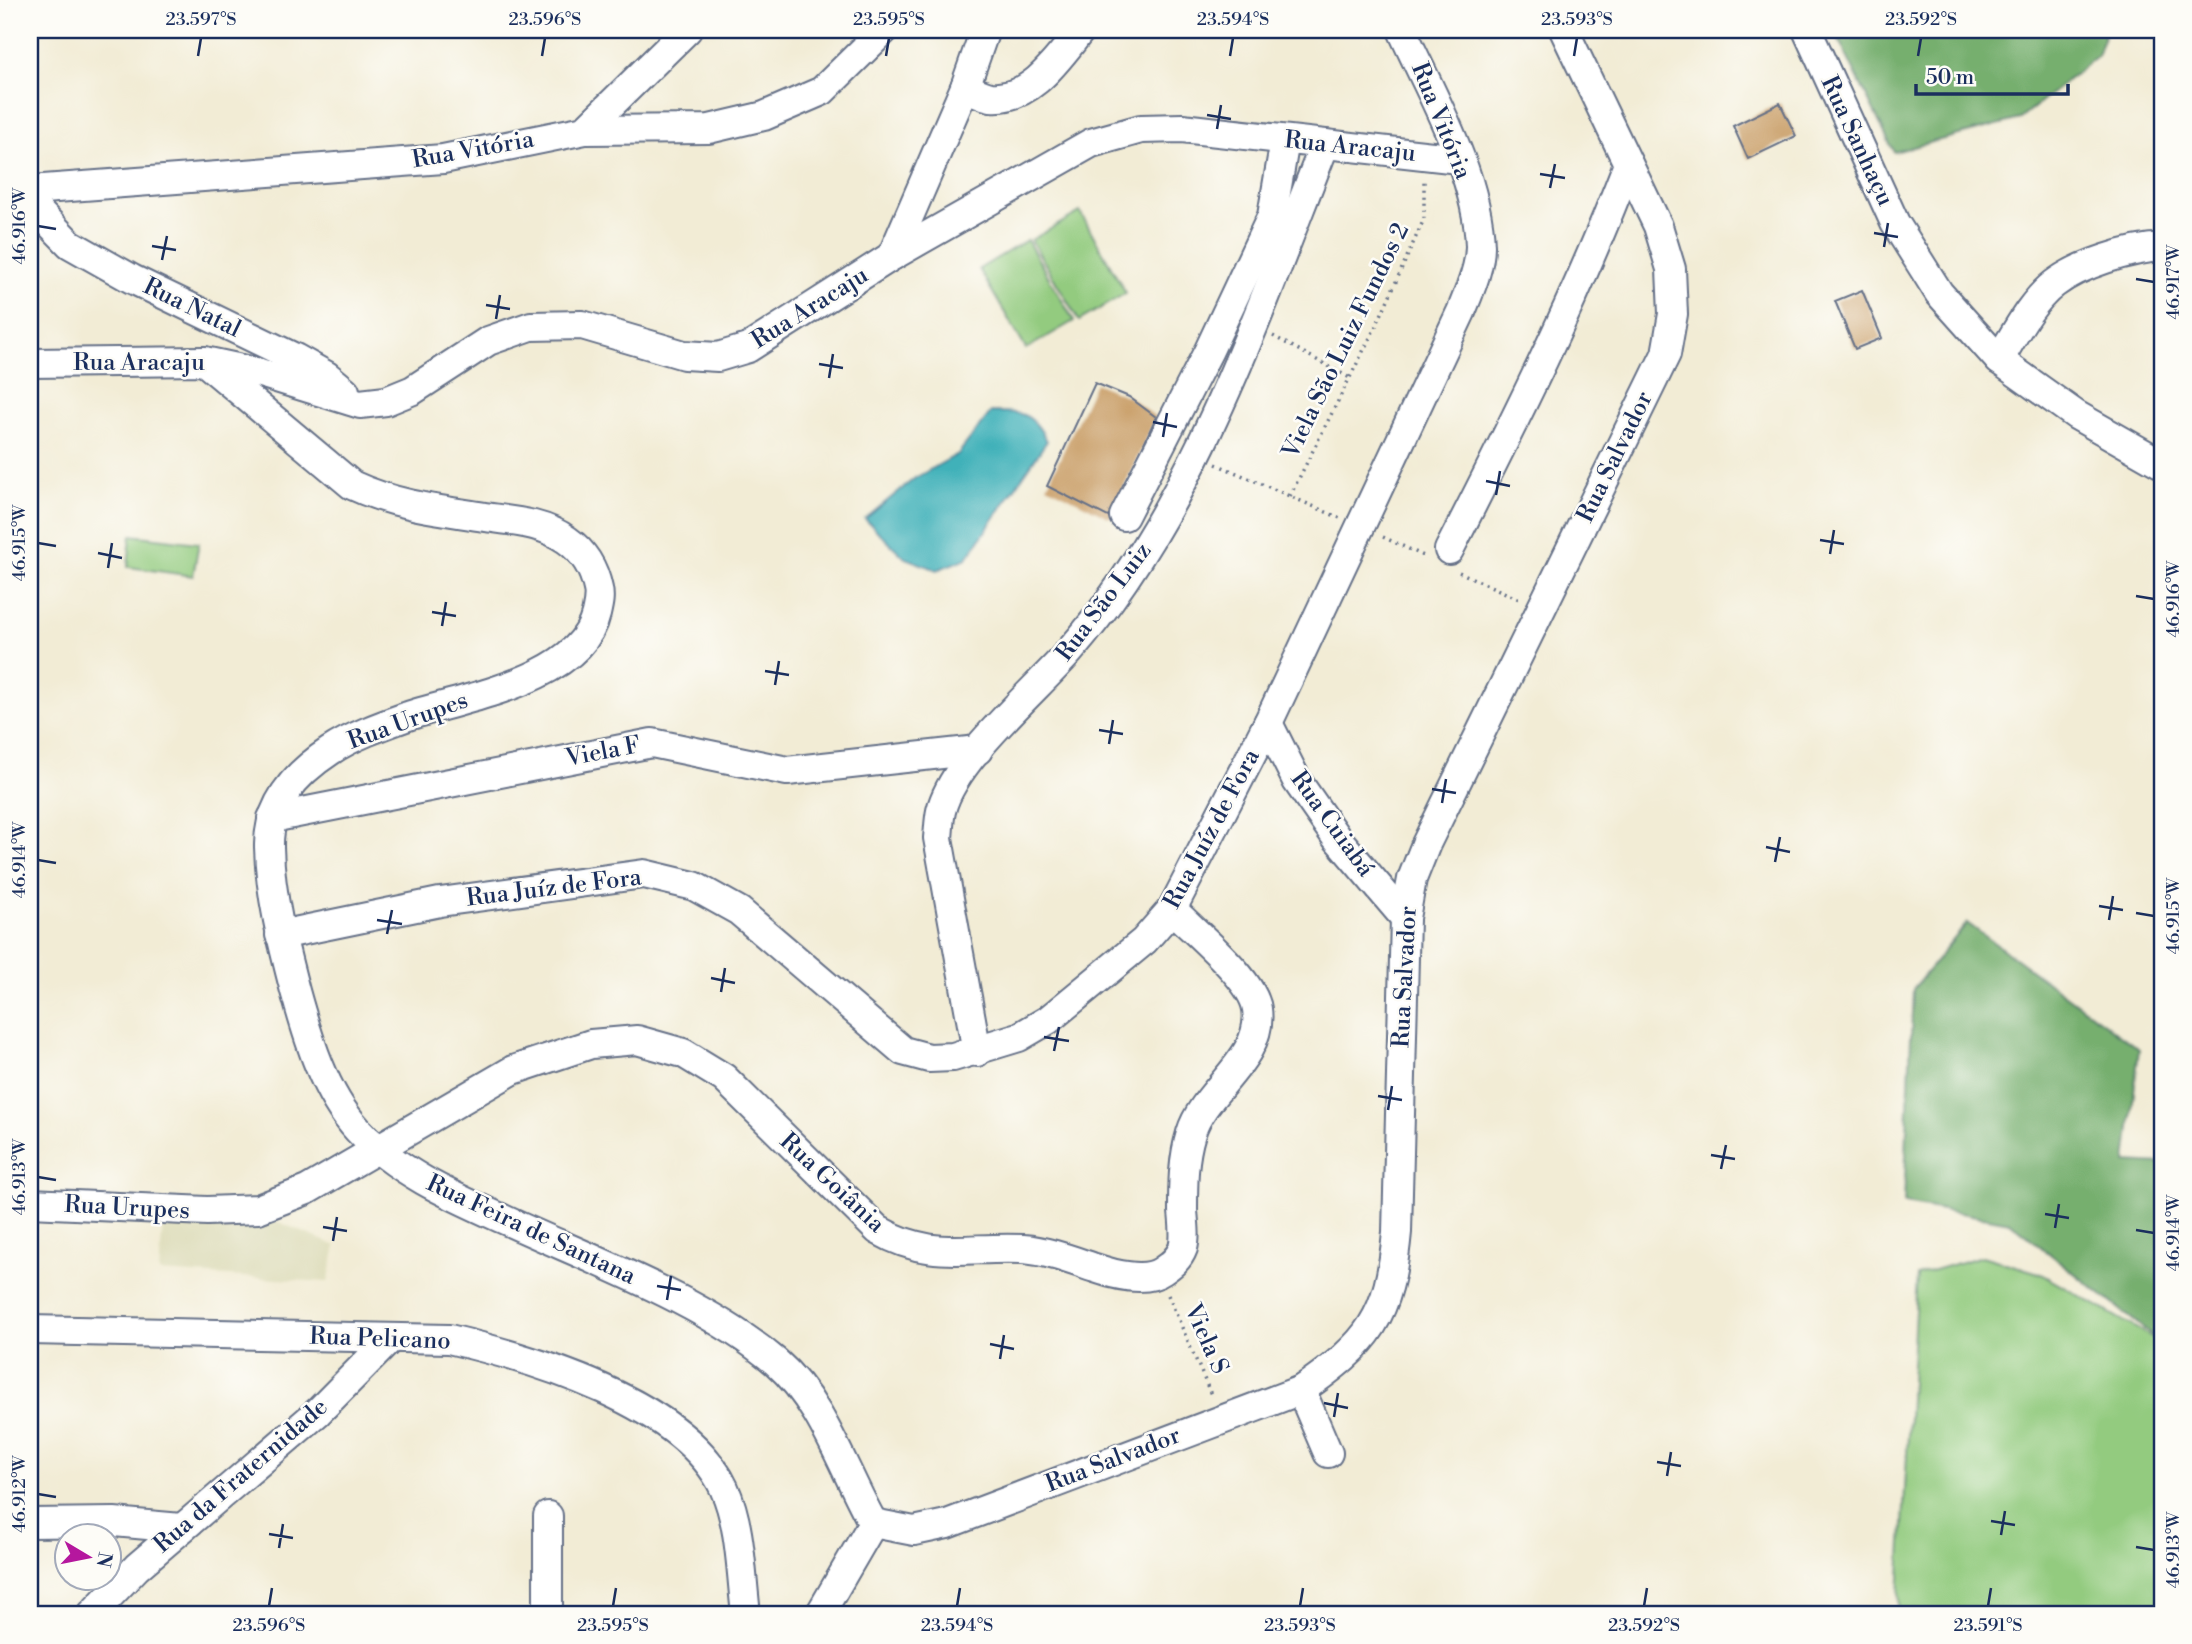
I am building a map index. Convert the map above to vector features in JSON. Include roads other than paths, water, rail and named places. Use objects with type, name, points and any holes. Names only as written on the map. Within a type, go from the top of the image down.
[{"type":"street","points":[[585,130],[687,30]]},
{"type":"street","name":"Rua Vitória","points":[[30,190],[443,159],[585,130],[709,129],[764,117],[822,91],[884,30]]},
{"type":"street","points":[[892,256],[965,87],[985,30]]},
{"type":"street","points":[[965,87],[992,97],[1016,92],[1047,73],[1082,30]]},
{"type":"street","name":"Rua Vitória","points":[[1402,30],[1459,159],[1476,213]]},
{"type":"street","name":"Rua Salvador","points":[[873,1523],[914,1531],[947,1524],[1301,1390],[1343,1361],[1369,1334],[1385,1303],[1394,1264],[1405,918],[1412,878],[1426,844],[1666,354],[1673,314],[1671,269],[1658,226],[1593,96],[1564,30]]},
{"type":"street","name":"Rua Sanhaçu","points":[[1807,30],[1895,223],[1939,293],[1999,360],[2076,415],[2162,464]]},
{"type":"street","name":"Rua Aracaju","points":[[30,363],[204,361],[260,373],[360,404],[386,401],[413,390],[488,341],[531,326],[582,325],[684,355],[718,357],[748,348],[892,256],[1091,143],[1141,129],[1182,128],[1459,159]]},
{"type":"street","points":[[1124,516],[1209,350],[1272,216],[1284,140]]},
{"type":"street","name":"Rua São Luiz","points":[[976,1052],[938,838],[941,810],[952,785],[978,750],[1069,652],[1114,598],[1149,544],[1195,454],[1253,325],[1325,144]]},
{"type":"street","points":[[1450,550],[1545,361],[1629,164]]},
{"type":"street","name":"Rua Natal","points":[[30,203],[70,244],[132,279],[295,358],[327,376],[360,404]]},
{"type":"street","name":"Rua Juíz de Fora","points":[[280,935],[440,902],[644,874],[694,886],[739,911],[903,1051],[929,1058],[976,1052],[1019,1037],[1048,1020],[1144,941],[1172,909],[1268,723],[1461,312],[1480,248],[1476,213]]},
{"type":"street","points":[[1999,360],[2028,313],[2054,284],[2105,258],[2162,247]]},
{"type":"street","name":"Rua Urupes","points":[[30,1203],[207,1212],[258,1209],[307,1190],[378,1149],[355,1127],[330,1087],[307,1037],[280,935],[269,847],[276,805],[293,780],[331,749],[405,717],[504,688],[545,670],[575,650],[593,627],[600,594],[590,563],[567,539],[537,525],[411,506],[379,497],[352,485],[204,361]]},
{"type":"street","name":"Rua Cuiabá","points":[[1268,723],[1297,781],[1336,837],[1405,918]]},
{"type":"street","name":"Viela F","points":[[272,818],[652,743],[787,771],[978,750]]},
{"type":"street","name":"Rua Goiânia","points":[[378,1149],[513,1070],[591,1044],[637,1040],[683,1053],[724,1079],[878,1230],[903,1244],[952,1251],[1022,1249],[1051,1253],[1099,1270],[1137,1277],[1158,1274],[1177,1260],[1184,1246],[1185,1154],[1194,1122],[1246,1053],[1257,1030],[1257,1008],[1247,986],[1172,909]]},
{"type":"street","name":"Rua Feira de Santana","points":[[378,1149],[438,1190],[675,1297],[777,1363],[812,1403],[873,1523]]},
{"type":"street","name":"Rua Pelicano","points":[[30,1330],[449,1339],[508,1353],[558,1370],[623,1400],[683,1435],[708,1460],[725,1490],[736,1531],[746,1614]]},
{"type":"street","name":"Rua da Fraternidade","points":[[92,1614],[136,1567],[318,1412],[391,1338]]},
{"type":"street","points":[[1301,1390],[1328,1453]]},
{"type":"street","points":[[548,1516],[548,1614]]},
{"type":"street","points":[[30,1523],[52,1523]]},
{"type":"street","points":[[122,1523],[181,1528]]},
{"type":"street","points":[[820,1614],[873,1523]]},
{"type":"street","points":[[122,1528],[138,1551],[136,1567]]},
{"type":"water","points":[[991,412],[1011,412],[1031,419],[1047,441],[967,558],[937,570],[905,558],[865,519],[915,478],[958,454]]}]
